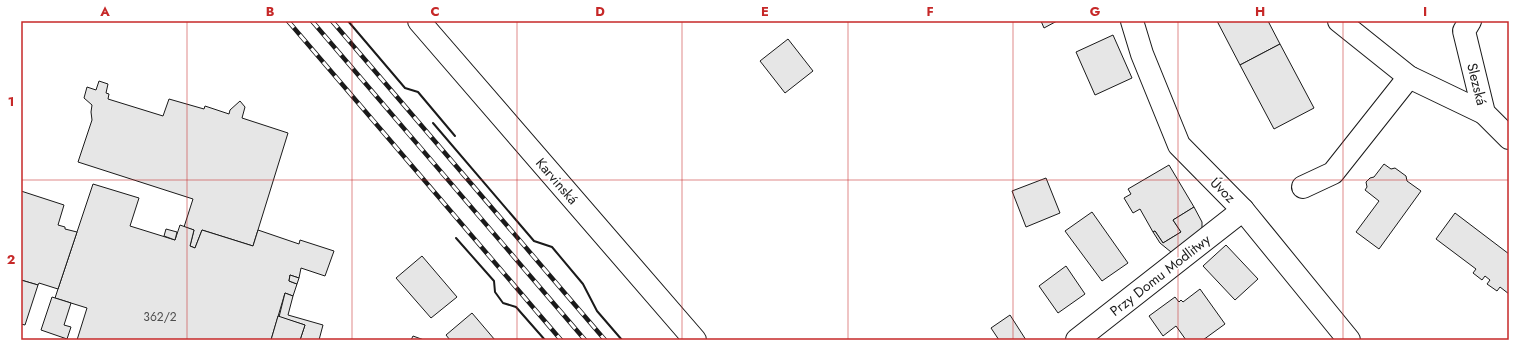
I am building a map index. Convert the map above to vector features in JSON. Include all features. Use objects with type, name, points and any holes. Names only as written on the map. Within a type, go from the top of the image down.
[{"type":"street","name":"Karvinská","points":[[419,21],[694,340]]},
{"type":"street","name":"Úvoz","points":[[1132,21],[1142,54],[1178,145],[1242,210],[1349,340]]},
{"type":"street","points":[[1339,21],[1409,77],[1484,112]]},
{"type":"street","name":"Slezská","points":[[1470,21],[1464,31],[1484,112],[1509,138]]},
{"type":"street","points":[[1303,187],[1333,173],[1409,77]]},
{"type":"street","name":"Przy Domu Modlitwy","points":[[1077,340],[1242,210]]},
{"type":"building","points":[[1041,21],[1057,21],[1044,28]]},
{"type":"building","points":[[1217,21],[1268,21],[1280,44],[1240,65]]},
{"type":"building","points":[[1113,35],[1132,78],[1095,95],[1076,52]]},
{"type":"building","points":[[788,39],[813,71],[785,93],[760,61]]},
{"type":"building","points":[[1280,44],[1314,108],[1274,129],[1240,65]]},
{"type":"building","points":[[99,81],[108,84],[106,93],[109,94],[108,99],[163,116],[169,99],[204,109],[205,106],[229,114],[230,110],[240,101],[245,107],[242,118],[288,133],[253,246],[202,230],[195,248],[190,246],[194,230],[184,227],[193,199],[78,162],[92,120],[92,105],[84,98],[87,87],[96,90]]},
{"type":"building","points":[[1384,164],[1391,169],[1395,168],[1406,176],[1407,181],[1421,191],[1379,249],[1356,232],[1379,201],[1365,190],[1367,187],[1366,182],[1370,178],[1374,177]]},
{"type":"building","points":[[1169,165],[1194,207],[1173,220],[1181,232],[1163,243],[1155,231],[1153,232],[1140,209],[1133,213],[1124,198],[1131,194],[1128,189]]},
{"type":"building","points":[[1046,178],[1060,213],[1026,227],[1012,191]]},
{"type":"building","points":[[93,184],[139,198],[130,226],[175,240],[180,225],[194,230],[190,246],[195,248],[202,230],[253,246],[258,230],[299,244],[300,240],[334,251],[325,276],[301,268],[299,278],[290,275],[289,281],[297,284],[293,296],[285,293],[271,340],[77,340],[87,308],[55,298]]},
{"type":"building","points":[[21,191],[64,205],[58,225],[65,227],[65,229],[77,232],[58,289],[39,283],[38,285],[21,280]]},
{"type":"building","points":[[1194,207],[1202,222],[1202,230],[1181,251],[1171,252],[1160,243],[1153,232],[1155,231],[1163,243],[1181,232],[1173,220]]},
{"type":"building","points":[[1092,212],[1128,263],[1102,281],[1065,231]]},
{"type":"building","points":[[1455,213],[1509,254],[1509,294],[1500,287],[1497,291],[1487,284],[1490,280],[1485,276],[1482,280],[1473,273],[1476,269],[1436,239]]},
{"type":"building","points":[[166,229],[177,232],[175,240],[164,236]]},
{"type":"building","points":[[1226,245],[1258,279],[1235,300],[1203,266]]},
{"type":"building","points":[[422,256],[457,297],[431,318],[396,278]]},
{"type":"building","points":[[1066,266],[1085,294],[1058,313],[1039,286]]},
{"type":"building","points":[[290,275],[299,278],[297,284],[289,281]]},
{"type":"building","points":[[21,280],[38,285],[25,325],[21,324]]},
{"type":"building","points":[[1200,289],[1225,324],[1203,340],[1186,340],[1176,326],[1163,336],[1149,316],[1175,297],[1179,302],[1181,300],[1183,302]]},
{"type":"building","points":[[285,293],[293,296],[288,315],[323,325],[319,340],[300,340],[305,325],[279,317]]},
{"type":"building","points":[[52,297],[71,303],[64,325],[71,327],[67,339],[41,330]]},
{"type":"building","points":[[472,313],[495,340],[450,340],[446,335]]},
{"type":"building","points":[[1010,315],[1026,340],[999,340],[991,328]]},
{"type":"building","points":[[278,316],[305,325],[300,340],[271,340]]},
{"type":"building","points":[[413,336],[424,340],[411,340]]},
{"type":"railway","points":[[288,21],[561,340]]},
{"type":"railway","points":[[312,21],[585,340]]},
{"type":"railway","points":[[332,21],[605,340]]},
{"type":"wall","points":[[348,21],[405,88],[418,92],[455,136]]},
{"type":"wall","points":[[433,123],[534,241],[552,247],[583,284],[597,311],[622,340]]},
{"type":"wall","points":[[456,238],[494,281],[495,292],[503,303],[516,307],[545,340]]}]
